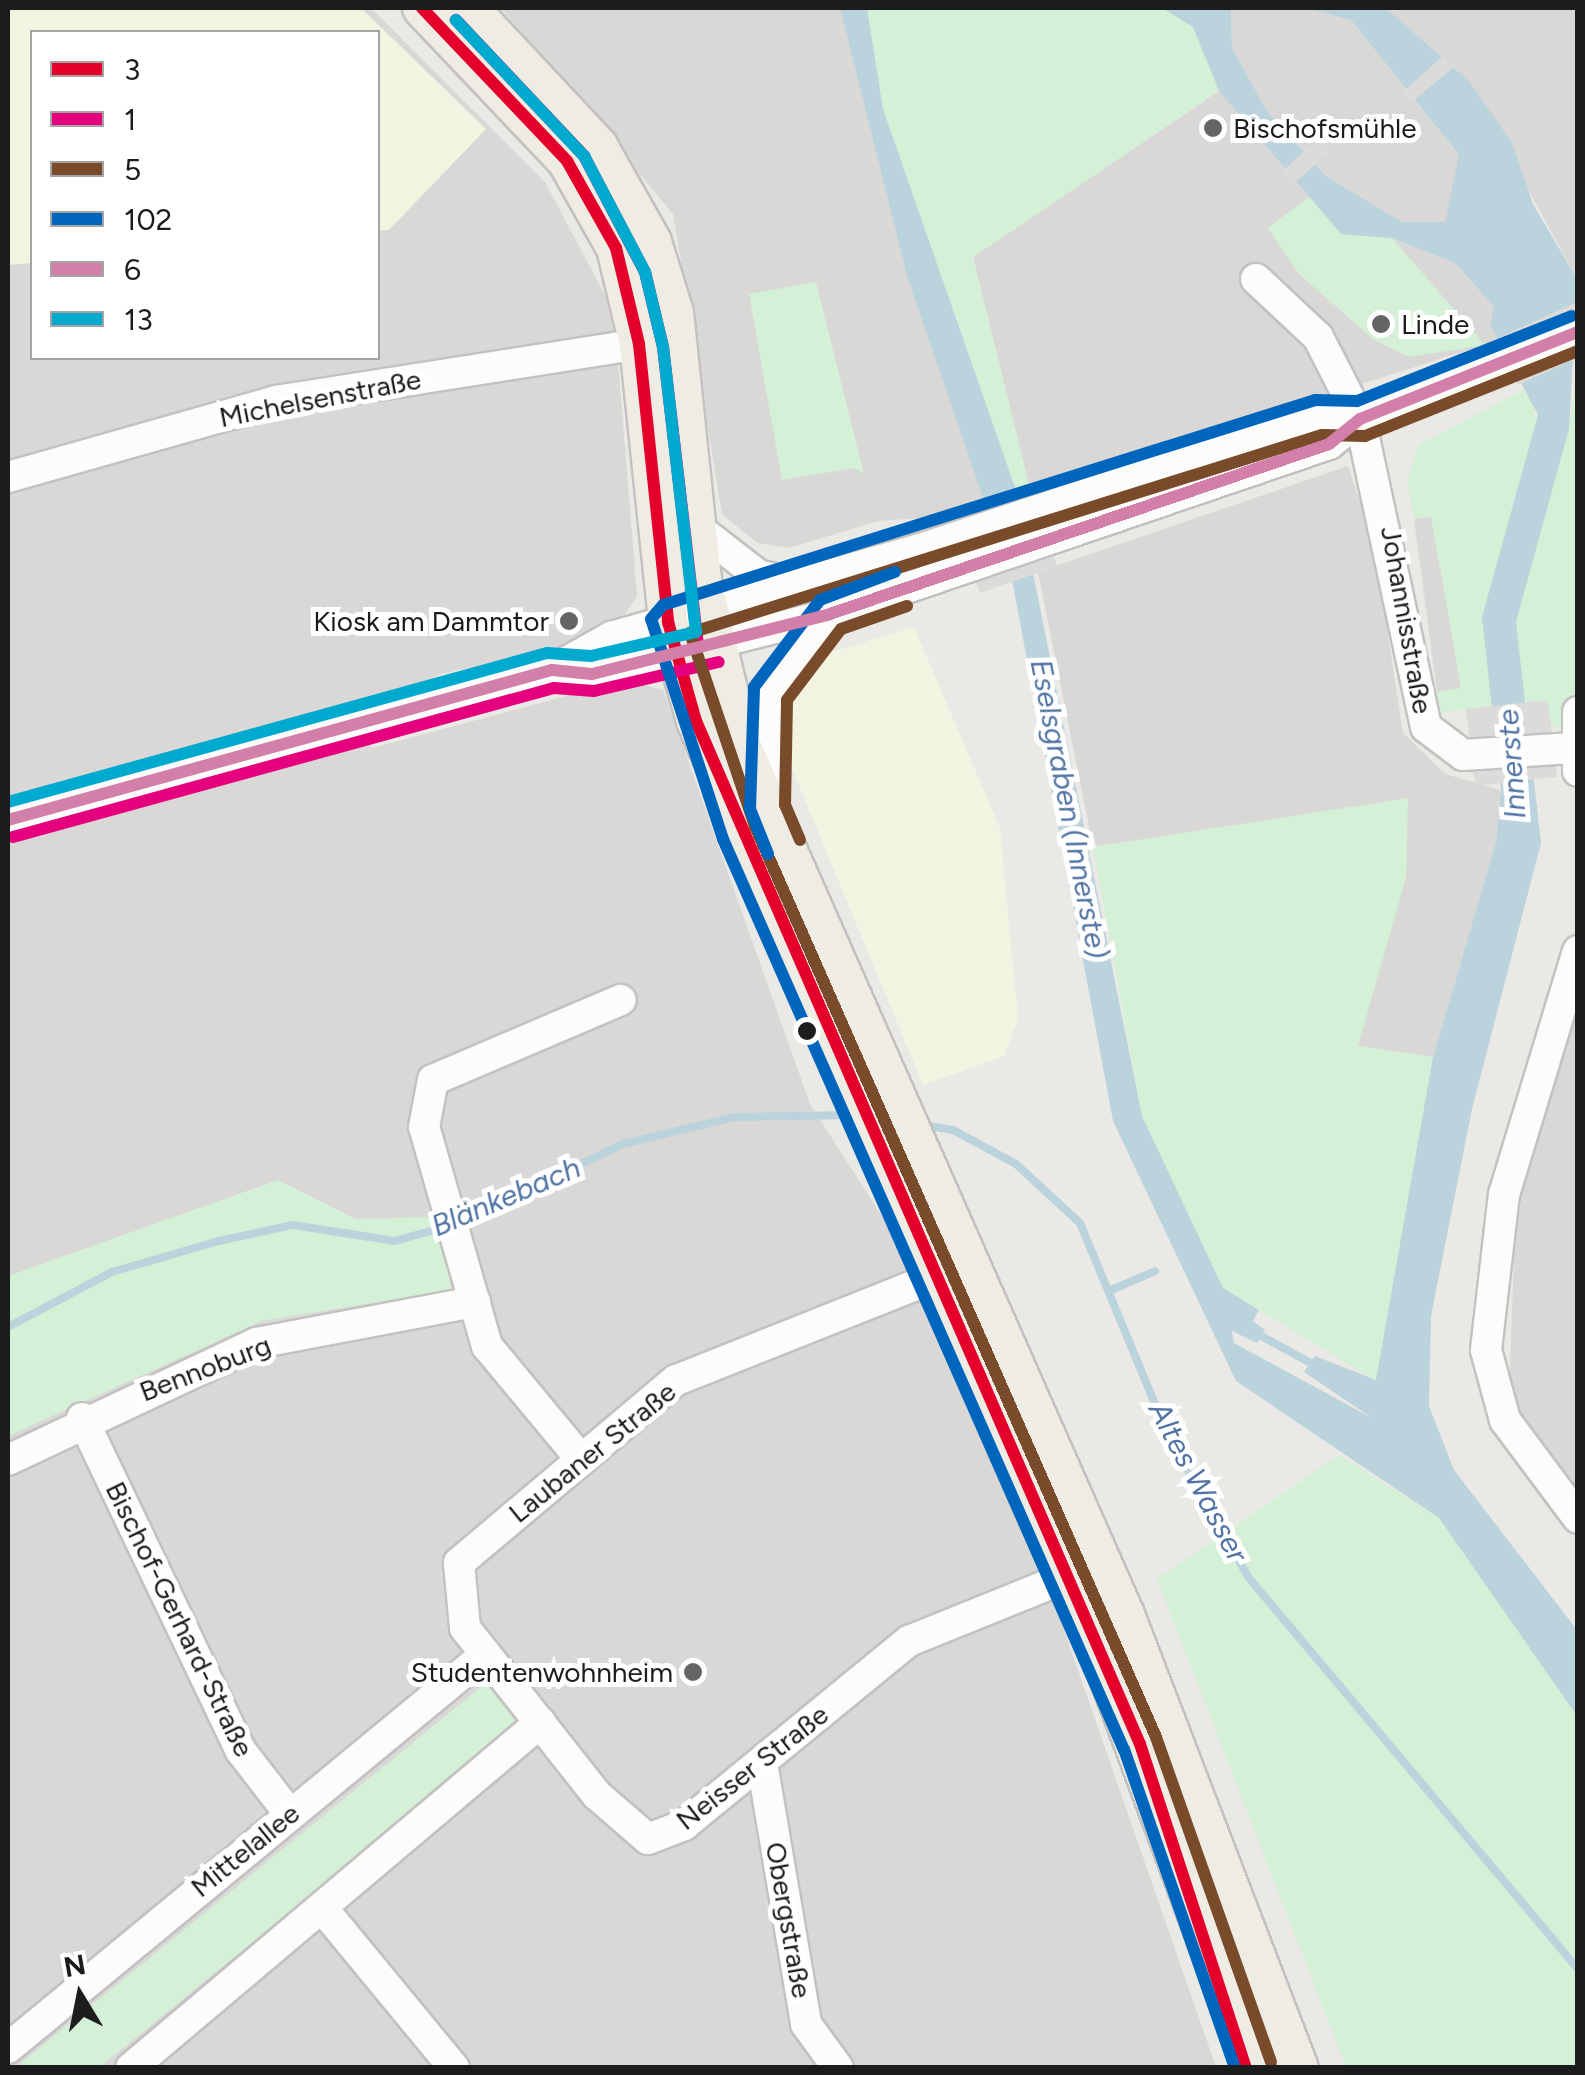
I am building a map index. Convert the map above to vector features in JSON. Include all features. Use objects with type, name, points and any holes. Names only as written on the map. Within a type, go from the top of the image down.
[{"type":"main road","points":[[422,8],[579,179],[616,248],[639,344],[672,638],[739,832],[885,1117],[1125,1616],[1300,2068]]},
{"type":"main road","points":[[469,8],[582,125],[642,219],[676,325],[695,526],[711,629],[767,808],[885,1117],[938,1276],[1070,1576],[1247,2058]]},
{"type":"street","name":"Johannisstraße","points":[[1256,279],[1318,337],[1360,419],[1384,498],[1418,709],[1441,744],[1472,756],[1568,756]]},
{"type":"street","points":[[711,629],[802,585],[960,536],[1043,525],[1329,444],[1360,419],[1508,366],[1578,332]]},
{"type":"street","name":"Michelsenstraße","points":[[8,477],[276,401],[639,344]]},
{"type":"street","points":[[8,820],[552,670],[592,674],[672,638],[711,629],[830,614],[970,566],[1043,525]]},
{"type":"street","points":[[695,526],[769,582],[802,585]]},
{"type":"street","points":[[767,808],[770,694],[830,614]]},
{"type":"street","points":[[1568,756],[1578,712]]},
{"type":"street","points":[[1578,951],[1504,1194],[1486,1350],[1505,1420],[1578,1518]]},
{"type":"street","points":[[580,1458],[486,1346],[451,1208],[424,1127],[433,1080],[621,1000]]},
{"type":"street","name":"Laubaner Straße","points":[[486,1654],[465,1628],[459,1563],[580,1458],[676,1380],[938,1276]]},
{"type":"street","name":"Bennoburg","points":[[8,1460],[82,1418],[257,1343],[475,1302]]},
{"type":"street","name":"Bischof-Gerhard-Straße","points":[[82,1418],[241,1751],[288,1813]]},
{"type":"street","name":"Neisser Straße","points":[[486,1654],[597,1795],[648,1839],[684,1825],[909,1641],[1070,1576]]},
{"type":"street","name":"Mittelallee","points":[[13,2032],[486,1654]]},
{"type":"street","points":[[132,2068],[542,1722]]},
{"type":"street","name":"Obergstraße","points":[[762,1764],[806,2024],[838,2068]]},
{"type":"street","points":[[322,1909],[454,2068]]},
{"type":"shaded area","points":[[8,8],[371,8],[545,182],[614,312],[637,596],[621,620],[581,641],[438,675],[363,714],[372,748],[625,680],[663,690],[810,1104],[928,1288],[1048,1584],[1216,2067],[8,2068]]},
{"type":"shaded area","points":[[8,8],[361,8],[486,129],[389,230],[380,231],[380,30],[30,30],[30,263],[8,265]]},
{"type":"shaded area","points":[[501,8],[840,8],[907,276],[988,500],[953,516],[878,521],[789,548],[757,543],[722,514],[673,214]]},
{"type":"shaded area","points":[[1231,8],[1304,8],[1351,20],[1461,158],[1445,222],[1402,222],[1326,176],[1267,111],[1232,48]]},
{"type":"shaded area","points":[[1386,8],[1577,8],[1577,279],[1469,81]]},
{"type":"shaded area","points":[[1219,91],[1314,193],[1455,263],[1494,307],[1500,340],[1030,489],[973,257]]},
{"type":"shaded area","points":[[1348,466],[1374,544],[1403,733],[1445,774],[1501,790],[1496,842],[1433,1057],[1358,1046],[1408,799],[1093,847],[1038,572]]},
{"type":"shaded area","points":[[1431,516],[1462,688],[1437,692],[1414,519]]},
{"type":"shaded area","points":[[914,627],[1000,828],[1018,1019],[1004,1056],[923,1085],[778,735],[798,674],[825,654]]},
{"type":"shaded area","points":[[1577,963],[1577,1499],[1509,1395],[1516,1196]]},
{"type":"green space","points":[[867,8],[1162,8],[1193,27],[1210,56],[1219,91],[973,257],[1030,489],[1017,493],[883,109]]},
{"type":"green space","points":[[1314,193],[1341,234],[1392,238],[1485,345],[1409,357],[1374,340],[1299,274],[1268,228]]},
{"type":"green space","points":[[816,282],[864,474],[855,468],[782,480],[749,294]]},
{"type":"green space","points":[[1577,375],[1577,742],[1519,701],[1441,713],[1437,692],[1461,688],[1431,516],[1414,519],[1407,482],[1418,445],[1527,388],[1539,426],[1528,450],[1569,429]]},
{"type":"green space","points":[[1408,798],[1406,878],[1358,1046],[1433,1057],[1376,1381],[1223,1288],[1142,1116],[1093,847]]},
{"type":"green space","points":[[278,1180],[356,1219],[436,1217],[452,1290],[262,1321],[8,1436],[8,1276]]},
{"type":"green space","points":[[1339,1455],[1439,1518],[1577,1716],[1577,2067],[1346,2067],[1157,1579]]},
{"type":"green space","points":[[487,1682],[519,1723],[100,2067],[15,2068]]},
{"type":"water","name":"Innerste","points":[[840,8],[867,8],[883,109],[1017,493],[1142,1116],[1223,1288],[1259,1310],[1253,1321],[1265,1330],[1257,1343],[1232,1331],[1234,1343],[1372,1418],[1304,1372],[1315,1356],[1376,1380],[1433,1057],[1496,842],[1501,790],[1482,617],[1538,415],[1490,324],[1494,307],[1455,263],[1392,238],[1341,234],[1219,91],[1193,27],[1162,8],[1231,8],[1232,48],[1267,111],[1326,176],[1402,222],[1445,222],[1459,155],[1351,20],[1304,8],[1386,8],[1469,81],[1512,143],[1533,204],[1577,279],[1569,429],[1516,622],[1541,843],[1472,1109],[1431,1316],[1429,1406],[1454,1470],[1577,1630],[1577,1716],[1439,1518],[1236,1381],[1113,1121],[1013,585],[907,276]]},
{"type":"pier","points":[[1444,55],[1455,66],[1412,102],[1403,92]]},
{"type":"pier","points":[[1321,137],[1331,151],[1291,186],[1280,173]]},
{"type":"pier","points":[[1577,302],[1577,358],[1518,385],[1494,340]]},
{"type":"pier","points":[[1030,489],[1057,566],[980,593],[953,516]]},
{"type":"pier","points":[[1548,700],[1557,777],[1475,786],[1466,709]]},
{"type":"waterway","name":"Blänkebach","points":[[458,1223],[623,1144],[735,1117],[856,1115]]},
{"type":"waterway","name":"Altes Wasser","points":[[924,1125],[953,1130],[1016,1164],[1080,1223],[1168,1435],[1249,1578],[1578,1969]]},
{"type":"waterway","name":"Blänkebach","points":[[8,1327],[112,1272],[219,1241],[293,1225],[395,1241],[444,1227]]},
{"type":"waterway","points":[[1109,1291],[1155,1271]]},
{"type":"waterway","name":"Eselsgraben (Innerste)","points":[[1254,1332],[1316,1366]]},
{"type":"transit line","name":"3","points":[[422,8],[567,161],[616,248],[639,344],[668,622],[696,721],[1140,1744],[1246,2068]]},
{"type":"transit line","name":"1","points":[[456,20],[584,156],[645,272],[663,347],[698,647]]},
{"type":"transit line","name":"13","points":[[8,802],[547,653],[591,656],[696,632],[663,347],[645,272],[584,156],[456,20]]},
{"type":"transit line","name":"102","points":[[1235,2068],[1124,1750],[723,839],[651,619],[663,605],[1315,400],[1357,401],[1572,316]]},
{"type":"transit line","name":"6","points":[[8,820],[552,670],[592,674],[830,614],[1329,444],[1360,419],[1578,332]]},
{"type":"transit line","name":"5","points":[[1271,2062],[1156,1737],[755,826],[690,633],[1322,435],[1365,436],[1578,351]]},
{"type":"transit line","name":"102","points":[[768,854],[750,809],[754,687],[820,600],[895,572]]},
{"type":"transit line","name":"5","points":[[800,840],[785,805],[787,700],[841,629],[907,606]]},
{"type":"transit line","name":"1","points":[[13,837],[554,688],[594,691],[719,662]]},
{"type":"place","name":"Bischofsmühle","points":[[1213,128]]},
{"type":"place","name":"Linde","points":[[1381,324]]},
{"type":"place","name":"Kiosk am Dammtor","points":[[569,621]]},
{"type":"place","name":"Studentenwohnheim","points":[[693,1672]]}]
